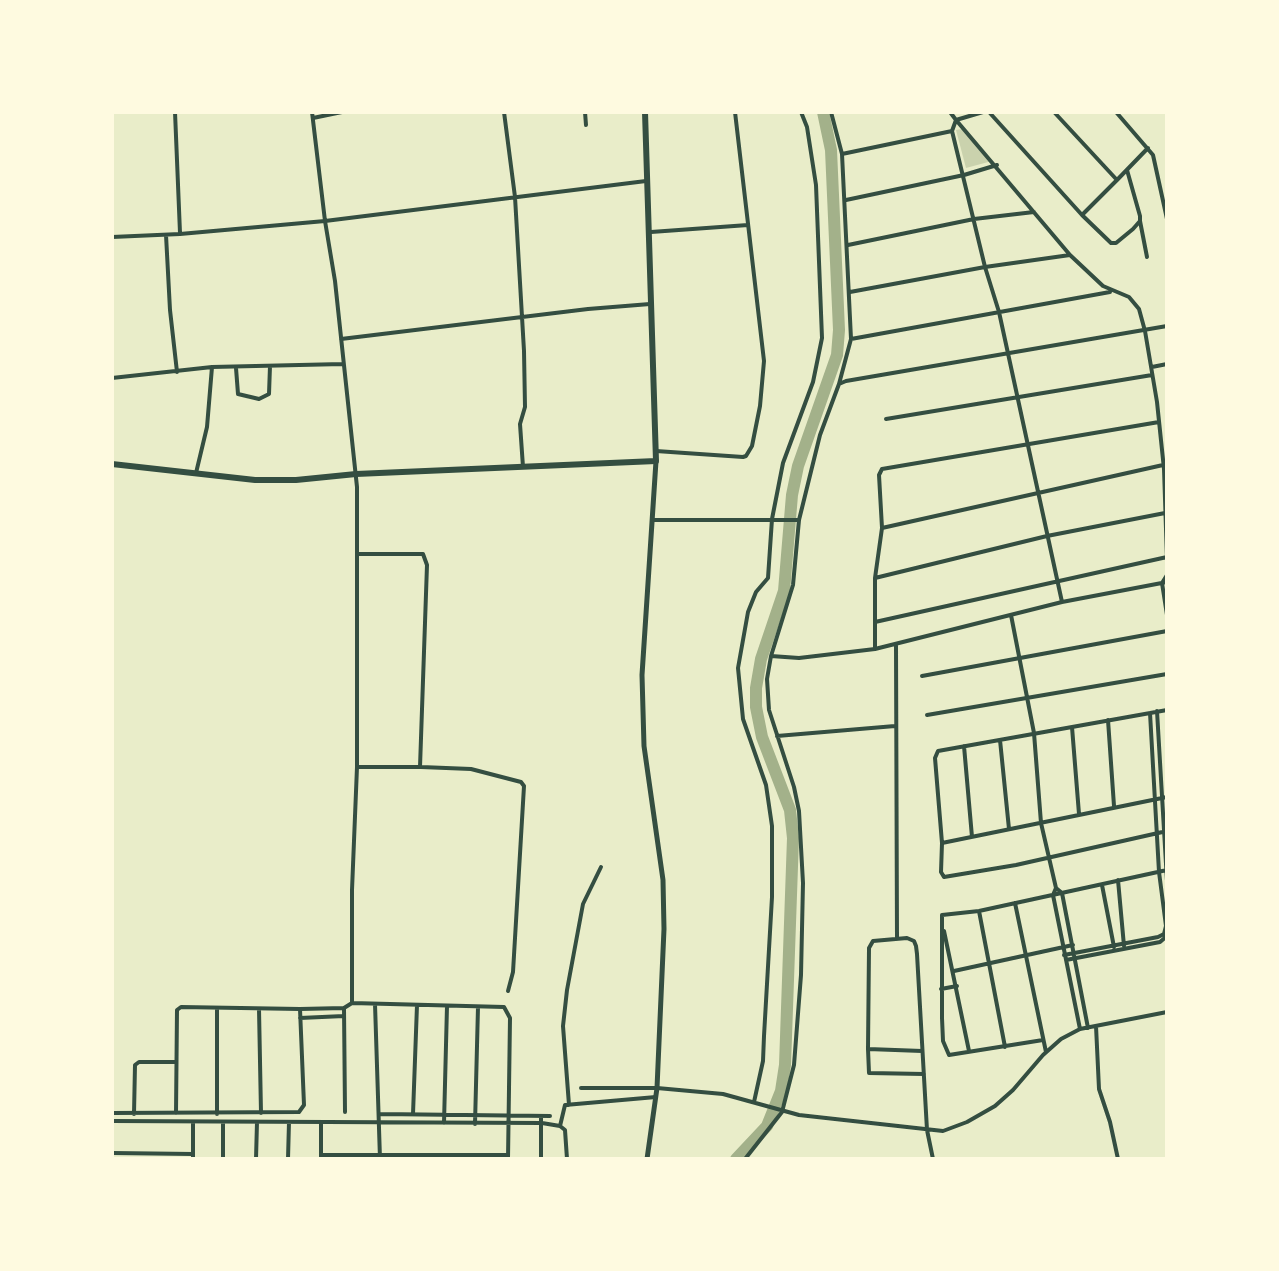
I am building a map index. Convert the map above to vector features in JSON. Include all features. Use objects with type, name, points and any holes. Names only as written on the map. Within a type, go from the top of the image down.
[{"type":"main road","points":[[112,464],[268,480],[656,461],[645,112]]},
{"type":"street","points":[[175,112],[180,234]]},
{"type":"street","points":[[342,112],[313,115],[356,474],[357,767],[351,905],[352,1003]]},
{"type":"street","points":[[504,112],[515,197],[525,407],[520,424],[523,467]]},
{"type":"street","points":[[585,112],[586,125]]},
{"type":"street","points":[[656,451],[743,457],[752,446],[764,361],[735,112]]},
{"type":"street","points":[[754,1102],[763,1061],[772,897],[772,826],[766,785],[743,719],[738,668],[748,612],[756,592],[768,578],[787,448],[813,382],[822,338],[816,185],[807,127],[801,112]]},
{"type":"street","points":[[745,1159],[780,1111],[794,1065],[801,975],[803,883],[796,796],[767,696],[771,656],[793,585],[799,520],[820,435],[839,384],[851,339],[846,200],[842,154],[832,113],[843,112]]},
{"type":"street","points":[[875,622],[1167,558],[1157,402],[1139,309],[1129,297],[1110,292],[1070,255],[950,112]]},
{"type":"street","points":[[956,120],[983,112]]},
{"type":"street","points":[[989,112],[1111,243],[1116,243],[1140,221]]},
{"type":"street","points":[[1054,112],[1117,180]]},
{"type":"street","points":[[1116,112],[1154,159],[1167,219]]},
{"type":"street","points":[[956,120],[952,131],[999,312],[1062,602]]},
{"type":"street","points":[[842,154],[952,131]]},
{"type":"street","points":[[1082,215],[1148,148]]},
{"type":"street","points":[[846,200],[997,165]]},
{"type":"street","points":[[1127,170],[1147,257]]},
{"type":"street","points":[[112,237],[325,221],[648,181]]},
{"type":"street","points":[[848,245],[974,219],[1034,212]]},
{"type":"street","points":[[651,232],[748,225]]},
{"type":"street","points":[[166,235],[177,372]]},
{"type":"street","points":[[850,292],[1070,255]]},
{"type":"street","points":[[851,339],[1110,292]]},
{"type":"street","points":[[341,339],[653,304]]},
{"type":"street","points":[[839,384],[1167,326]]},
{"type":"street","points":[[112,378],[212,367],[343,364]]},
{"type":"street","points":[[1152,367],[1167,364]]},
{"type":"street","points":[[236,368],[238,394],[259,399],[269,394],[270,366]]},
{"type":"street","points":[[196,473],[207,427],[212,367]]},
{"type":"street","points":[[886,419],[1153,374]]},
{"type":"street","points":[[1157,402],[1167,400]]},
{"type":"street","points":[[875,649],[875,578],[882,528],[879,475],[886,467],[1159,422]]},
{"type":"street","points":[[647,1159],[657,1088],[664,929],[663,880],[644,746],[642,675],[656,461]]},
{"type":"street","points":[[882,528],[1163,465]]},
{"type":"street","points":[[875,578],[1047,536],[1166,513]]},
{"type":"street","points":[[654,520],[799,520]]},
{"type":"street","points":[[358,554],[416,553],[423,554],[427,560],[420,767]]},
{"type":"street","points":[[1167,575],[1167,615]]},
{"type":"street","points":[[771,656],[799,658],[875,649],[1062,602],[1165,583]]},
{"type":"street","points":[[1011,615],[1034,733],[1041,823],[1056,888],[1062,893],[1088,1028]]},
{"type":"street","points":[[922,676],[1167,631]]},
{"type":"street","points":[[896,645],[897,939]]},
{"type":"street","points":[[927,715],[1167,674]]},
{"type":"street","points":[[1165,832],[1016,865],[944,877],[941,872],[942,843],[935,758],[938,751],[1167,710]]},
{"type":"street","points":[[1157,711],[1167,881]]},
{"type":"street","points":[[1074,956],[1164,934],[1166,926],[1159,872],[1150,713]]},
{"type":"street","points":[[1108,720],[1114,807]]},
{"type":"street","points":[[777,736],[895,726]]},
{"type":"street","points":[[1072,727],[1079,814]]},
{"type":"street","points":[[1000,740],[1009,829]]},
{"type":"street","points":[[964,746],[972,837]]},
{"type":"street","points":[[357,767],[471,769],[521,782],[524,786],[513,972],[508,991]]},
{"type":"street","points":[[942,843],[1164,797]]},
{"type":"street","points":[[569,1105],[563,1026],[567,990],[583,904],[601,867]]},
{"type":"street","points":[[1043,1040],[953,1056],[946,1051],[941,989],[942,915],[979,911],[1166,870]]},
{"type":"street","points":[[1118,880],[1124,946]]},
{"type":"street","points":[[1102,885],[1114,947]]},
{"type":"street","points":[[1056,888],[1053,895],[1080,1029]]},
{"type":"street","points":[[1015,903],[1046,1052]]},
{"type":"street","points":[[979,911],[1005,1047]]},
{"type":"street","points":[[942,924],[970,1052]]},
{"type":"street","points":[[1065,958],[1114,947],[1160,942],[1167,936]]},
{"type":"street","points":[[924,1074],[869,1073],[869,948],[876,940],[911,939],[916,946],[924,1074],[927,1130],[933,1159]]},
{"type":"street","points":[[954,971],[1073,945]]},
{"type":"street","points":[[941,989],[957,986]]},
{"type":"street","points":[[176,1113],[179,1008],[344,1008],[352,1003],[504,1007],[509,1013],[508,1157],[321,1157],[321,1123]]},
{"type":"street","points":[[375,1004],[380,1157]]},
{"type":"street","points":[[412,1123],[417,1005]]},
{"type":"street","points":[[444,1123],[447,1006]]},
{"type":"street","points":[[475,1124],[478,1007]]},
{"type":"street","points":[[217,1008],[217,1114]]},
{"type":"street","points":[[344,1008],[345,1112]]},
{"type":"street","points":[[259,1009],[261,1113]]},
{"type":"street","points":[[112,1113],[294,1113],[302,1110],[300,1009]]},
{"type":"street","points":[[581,1088],[657,1088],[723,1094],[780,1111],[943,1131],[988,1110],[1013,1090],[1061,1039],[1080,1029],[1167,1012]]},
{"type":"street","points":[[300,1018],[344,1016]]},
{"type":"street","points":[[1096,1026],[1099,1089],[1118,1159]]},
{"type":"street","points":[[868,1049],[922,1051]]},
{"type":"street","points":[[134,1114],[136,1063],[176,1062]]},
{"type":"street","points":[[560,1126],[563,1109],[569,1105],[656,1097]]},
{"type":"street","points":[[380,1114],[550,1116]]},
{"type":"street","points":[[541,1116],[541,1159]]},
{"type":"street","points":[[112,1121],[542,1123],[560,1126],[566,1133],[567,1159]]},
{"type":"street","points":[[112,1153],[193,1156],[193,1122]]},
{"type":"street","points":[[223,1122],[223,1159]]},
{"type":"street","points":[[256,1159],[257,1122]]},
{"type":"street","points":[[288,1159],[289,1122]]},
{"type":"green space","points":[[962,129],[992,161],[966,168],[956,130]]},
{"type":"waterway","points":[[736,1159],[767,1126],[781,1091],[785,1065],[793,838],[790,810],[762,737],[756,688],[761,659],[784,591],[792,495],[798,466],[837,355],[839,330],[831,150],[823,112]]}]
